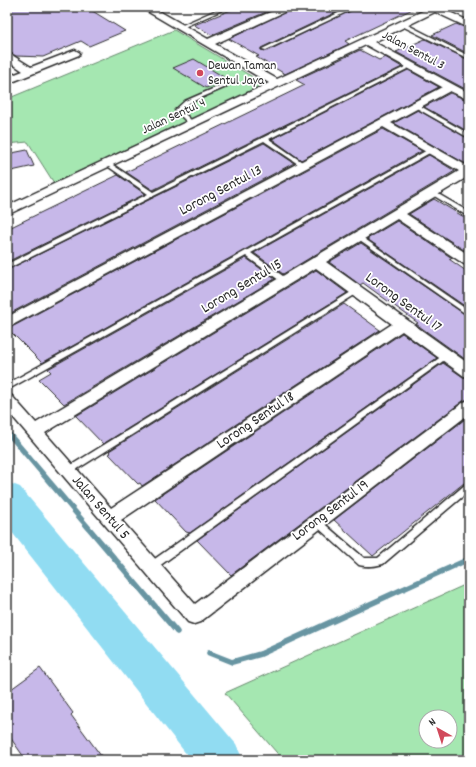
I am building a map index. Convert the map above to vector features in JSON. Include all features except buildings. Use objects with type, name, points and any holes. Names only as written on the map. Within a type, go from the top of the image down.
[{"type":"street","points":[[145,7],[180,26],[276,84]]},
{"type":"street","points":[[208,43],[290,7]]},
{"type":"street","points":[[438,8],[469,25]]},
{"type":"street","name":"Jalan Sentul 4","points":[[7,211],[438,8]]},
{"type":"street","name":"Jalan Sentul 3","points":[[365,42],[469,97]]},
{"type":"street","points":[[7,81],[75,53]]},
{"type":"street","points":[[7,55],[30,71]]},
{"type":"street","name":"Lorong Sentul 13","points":[[7,322],[450,87]]},
{"type":"street","points":[[383,122],[469,172]]},
{"type":"street","name":"Lorong Sentul 15","points":[[34,432],[469,172]]},
{"type":"street","points":[[397,214],[469,260]]},
{"type":"street","name":"Lorong Sentul 17","points":[[317,262],[469,372]]},
{"type":"street","name":"Lorong Sentul 18","points":[[110,518],[402,324]]},
{"type":"street","name":"Jalan Sentul 5","points":[[7,400],[194,616]]},
{"type":"street","name":"Lorong Sentul 19","points":[[194,616],[469,406]]},
{"type":"lane","points":[[180,26],[227,7]]},
{"type":"lane","points":[[264,49],[355,7]]},
{"type":"lane","points":[[402,24],[469,58]]},
{"type":"lane","points":[[7,267],[412,66]]},
{"type":"lane","points":[[192,124],[178,110],[188,102],[224,86]]},
{"type":"lane","points":[[415,105],[469,136]]},
{"type":"lane","points":[[265,139],[303,165]]},
{"type":"lane","points":[[7,387],[430,150]]},
{"type":"lane","points":[[108,164],[153,195]]},
{"type":"lane","points":[[433,193],[469,215]]},
{"type":"lane","points":[[359,237],[469,314]]},
{"type":"lane","points":[[246,253],[285,282]]},
{"type":"lane","points":[[68,470],[358,291]]},
{"type":"lane","points":[[151,566],[447,356]]},
{"type":"lane","points":[[317,522],[362,562],[380,561],[469,486]]},
{"type":"green space","points":[[174,30],[266,85],[54,183],[28,142],[7,144],[7,99]]},
{"type":"green space","points":[[469,583],[469,760],[283,760],[225,693]]},
{"type":"waterway","points":[[7,432],[177,632]]},
{"type":"waterway","points":[[7,498],[220,760]]},
{"type":"waterway","points":[[209,653],[232,662],[261,654],[469,559]]},
{"type":"place","name":"Dewan Taman Sentul Jaya","points":[[200,73]]}]
